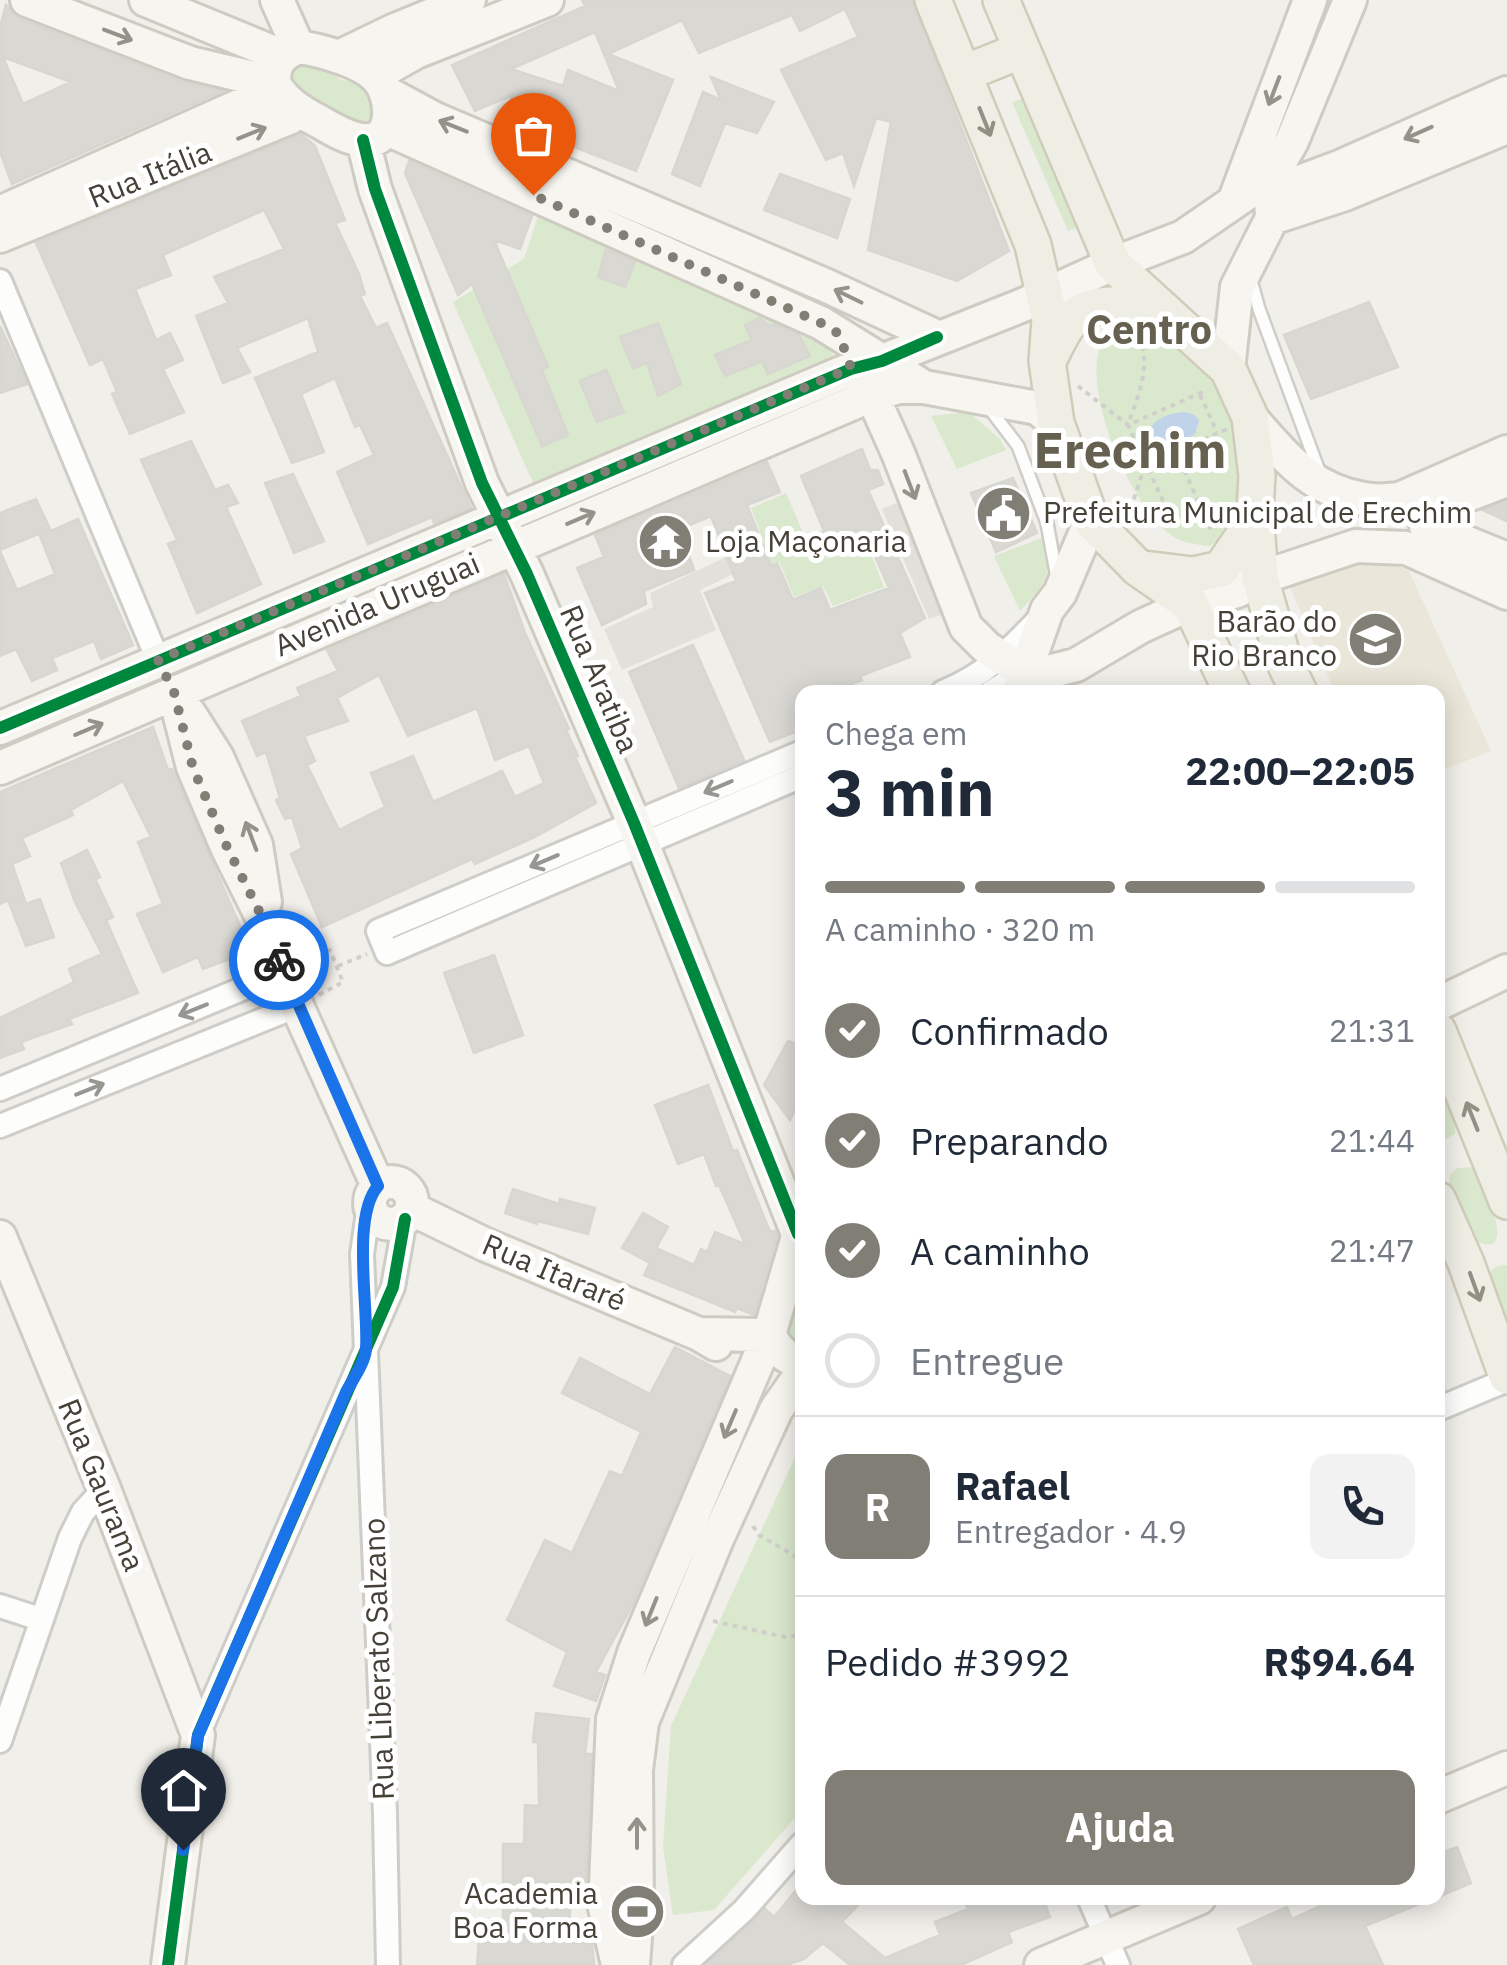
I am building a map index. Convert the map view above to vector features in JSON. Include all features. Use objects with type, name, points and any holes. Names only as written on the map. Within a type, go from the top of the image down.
[{"type":"main road","points":[[27,0],[190,63],[286,77],[469,0]]},
{"type":"main road","points":[[146,0],[286,77],[340,132],[375,135],[839,334],[866,365],[924,387],[1037,408],[1056,424]]},
{"type":"main road","points":[[277,0],[286,77]]},
{"type":"main road","points":[[381,84],[416,52],[547,0]]},
{"type":"main road","points":[[933,0],[1034,245],[1050,320],[1047,361],[1056,424],[1091,520],[1138,568],[1190,604],[1229,685]]},
{"type":"main road","points":[[1001,0],[1113,264],[1228,368],[1250,417],[1257,476],[1254,510],[1260,578],[1283,659],[1296,685]]},
{"type":"main road","points":[[1234,202],[1310,0]]},
{"type":"main road","points":[[1228,368],[1237,287],[1262,242],[1269,200],[1350,0]]},
{"type":"main road","points":[[966,74],[1022,50]]},
{"type":"main road","points":[[339,57],[435,119],[937,337]]},
{"type":"main road","name":"Rua Itália","points":[[0,213],[286,77],[288,118],[0,236]]},
{"type":"main road","name":"Rua Aratiba","points":[[381,84],[375,135],[375,189],[482,483],[638,832],[795,1216]]},
{"type":"main road","points":[[1269,200],[1507,93]]},
{"type":"main road","points":[[1269,200],[1345,194],[1507,127]]},
{"type":"main road","name":"Avenida Uruguai","points":[[0,768],[174,692],[866,365],[1046,296],[1182,237],[1250,192],[1269,200]]},
{"type":"main road","points":[[1047,361],[1070,321],[1096,305],[1134,307],[1170,316]]},
{"type":"main road","points":[[866,365],[872,395],[966,627],[1015,675]]},
{"type":"main road","name":"Avenida Uruguai","points":[[0,728],[158,660],[872,395],[899,387],[924,387]]},
{"type":"main road","points":[[1250,417],[1300,472],[1326,489],[1367,500],[1507,559]]},
{"type":"main road","points":[[1414,521],[1507,452]]},
{"type":"main road","points":[[1015,675],[1063,670],[1071,679],[1140,627],[1190,604],[1237,591],[1260,578],[1356,546],[1507,480]]},
{"type":"main road","points":[[1138,568],[1192,575],[1221,569],[1245,534],[1254,510]]},
{"type":"main road","points":[[1015,675],[1091,520]]},
{"type":"main road","points":[[1414,521],[1507,593]]},
{"type":"main road","points":[[158,660],[205,762],[227,847],[269,931],[374,1195]]},
{"type":"main road","points":[[1445,1001],[1507,971]]},
{"type":"main road","points":[[1445,1048],[1507,1201]]},
{"type":"main road","name":"Rua Itararé","points":[[374,1195],[392,1182],[404,1187],[412,1198],[408,1214],[698,1334],[753,1368]]},
{"type":"main road","points":[[1445,1216],[1507,1378]]},
{"type":"main road","name":"Rua Gaurama","points":[[0,1237],[104,1489],[198,1736]]},
{"type":"main road","points":[[618,1965],[605,1908],[614,1720],[634,1653],[770,1334],[795,1246]]},
{"type":"main road","name":"Rua Itararé","points":[[698,1334],[770,1334]]},
{"type":"main road","points":[[770,1334],[777,1350],[795,1361]]},
{"type":"main road","points":[[633,1965],[637,1911],[636,1770],[642,1722],[734,1501],[791,1402]]},
{"type":"main road","points":[[688,1522],[717,1539]]},
{"type":"main road","points":[[168,1965],[198,1736]]},
{"type":"main road","points":[[1445,1794],[1507,1768]]},
{"type":"main road","points":[[1041,1965],[1112,1951],[1188,1905]]},
{"type":"street","points":[[0,281],[158,660]]},
{"type":"street","points":[[960,685],[1015,675]]},
{"type":"street","points":[[795,755],[638,832],[387,953],[382,942],[378,931],[638,832],[795,778]]},
{"type":"street","points":[[0,1090],[283,972]]},
{"type":"street","points":[[0,1126],[296,1006]]},
{"type":"street","name":"Rua Liberato Salzano","points":[[374,1195],[362,1254],[388,1965]]},
{"type":"street","points":[[198,1736],[393,1287],[408,1214]]},
{"type":"street","points":[[1445,1406],[1507,1378]]},
{"type":"street","points":[[0,1741],[70,1538],[83,1512],[104,1489]]},
{"type":"street","points":[[0,1606],[40,1620]]},
{"type":"street","points":[[684,1965],[744,1910],[795,1852]]},
{"type":"street","points":[[1092,1905],[1112,1951]]},
{"type":"lane","points":[[1247,264],[1259,310],[1326,489]]},
{"type":"lane","points":[[980,397],[1018,446],[1047,523],[1054,601]]},
{"type":"path","points":[[1128,426],[1140,390],[1145,349],[1136,334]]},
{"type":"path","points":[[1047,361],[1128,426],[1164,502]]},
{"type":"path","points":[[1128,426],[1200,395],[1228,368]]},
{"type":"path","points":[[1200,395],[1218,433]]},
{"type":"path","points":[[1091,520],[1132,505],[1146,465],[1250,417]]},
{"type":"path","points":[[1176,452],[1217,544],[1221,569]]},
{"type":"path","points":[[330,950],[343,982]]},
{"type":"path","points":[[336,966],[372,952]]},
{"type":"path","points":[[734,1501],[760,1535],[795,1556]]},
{"type":"path","points":[[684,1616],[795,1636]]},
{"type":"shaded area","points":[[909,498],[955,610],[929,619],[882,509]]},
{"type":"shaded area","points":[[743,549],[750,566],[700,590],[716,630],[622,670],[604,629],[653,607],[650,593]]},
{"type":"shaded area","name":"Barão do Rio Branco","points":[[1367,558],[1390,561],[1409,571],[1491,751],[1445,769],[1445,685],[1332,685],[1289,585]]},
{"type":"green space","points":[[313,60],[341,80],[367,85],[382,103],[366,133],[297,90],[292,74],[297,63]]},
{"type":"green space","points":[[1035,95],[1088,223],[1068,231],[1012,102]]},
{"type":"green space","points":[[540,210],[817,333],[836,359],[533,483],[453,302],[524,259]]},
{"type":"green space","points":[[1147,317],[1207,367],[1220,383],[1237,420],[1243,460],[1244,521],[1210,546],[1177,539],[1152,517],[1123,468],[1101,409],[1098,356],[1106,336],[1119,325]]},
{"type":"green space","points":[[969,412],[1000,439],[1006,450],[957,469],[931,416]]},
{"type":"green space","points":[[786,493],[804,535],[815,532],[827,559],[867,545],[884,587],[833,606],[823,586],[794,597],[779,561],[754,569],[747,551],[764,543],[751,508]]},
{"type":"green space","points":[[1042,538],[1048,569],[1035,594],[1020,611],[994,556]]},
{"type":"green space","points":[[1445,1095],[1455,1123],[1455,1134],[1445,1139]]},
{"type":"green space","points":[[1474,1167],[1480,1173],[1496,1223],[1496,1240],[1492,1244],[1480,1243],[1473,1236],[1449,1184],[1450,1175],[1457,1168]]},
{"type":"green space","points":[[1507,1265],[1507,1319],[1489,1282],[1490,1272]]},
{"type":"green space","points":[[795,1293],[795,1339],[785,1332]]},
{"type":"green space","points":[[795,1457],[795,1818],[714,1910],[673,1915],[663,1847],[671,1726]]},
{"type":"water","points":[[1185,412],[1199,421],[1195,434],[1174,446],[1151,443],[1147,433],[1158,420]]},
{"type":"building","points":[[582,0],[912,0],[1009,251],[957,281],[868,250],[891,122],[876,118],[854,186],[843,153],[826,160],[781,70],[858,37],[845,9],[800,31],[792,15],[699,53],[682,20],[608,54],[673,80],[636,171],[502,119],[513,95],[475,111],[452,65],[585,6]],"holes":[[[595,32],[619,91],[568,70],[563,86],[511,69]]]},
{"type":"building","points":[[6,5],[20,19],[183,82],[223,91],[12,184],[0,152],[0,27]],"holes":[[[3,57],[71,82],[23,104]]]},
{"type":"building","points":[[711,77],[774,102],[757,133],[725,123],[700,186],[672,174],[703,92],[721,100]]},
{"type":"building","points":[[301,134],[315,146],[345,220],[335,223],[359,274],[365,294],[360,296],[376,328],[387,323],[471,508],[434,523],[432,517],[368,544],[337,472],[374,455],[360,425],[355,427],[335,378],[301,394],[324,452],[292,463],[255,378],[318,352],[308,318],[237,348],[250,372],[223,383],[196,316],[228,303],[214,277],[284,249],[264,210],[163,255],[171,275],[135,289],[156,340],[170,333],[183,360],[163,369],[184,412],[130,434],[112,394],[117,392],[103,359],[90,365],[36,243]]},
{"type":"building","points":[[409,161],[532,216],[520,249],[494,240],[548,367],[542,370],[568,435],[542,446],[472,284],[458,295],[405,173]]},
{"type":"building","points":[[780,174],[850,199],[837,238],[764,210]]},
{"type":"building","points":[[606,249],[635,262],[625,287],[598,277]]},
{"type":"building","points":[[1369,302],[1398,367],[1311,399],[1284,335]]},
{"type":"building","points":[[760,318],[769,326],[774,324],[799,335],[810,356],[768,374],[762,361],[725,376],[715,355],[752,340],[745,325]]},
{"type":"building","points":[[658,323],[681,384],[658,396],[647,363],[633,368],[620,337]]},
{"type":"building","points":[[0,326],[27,384],[0,393]]},
{"type":"building","points":[[606,370],[624,412],[597,422],[580,381]]},
{"type":"building","points":[[191,441],[215,490],[228,485],[238,503],[226,507],[261,584],[197,613],[168,544],[177,540],[141,460]]},
{"type":"building","points":[[862,449],[870,470],[878,470],[883,484],[868,490],[925,618],[900,633],[910,657],[860,676],[862,680],[849,685],[795,685],[795,732],[770,742],[705,593],[736,581],[711,516],[680,529],[694,570],[644,591],[646,604],[602,625],[577,568],[604,557],[595,535],[767,462],[780,492],[747,505],[771,566],[777,563],[793,600],[821,588],[830,610],[889,588],[868,540],[828,556],[820,532],[824,531],[801,476]]},
{"type":"building","points":[[293,474],[324,541],[294,553],[265,483]]},
{"type":"building","name":"Prefeitura Municipal de Erechim","points":[[1013,478],[1037,533],[996,552],[971,493]]},
{"type":"building","points":[[36,499],[50,529],[0,550],[0,513]]},
{"type":"building","points":[[1507,501],[1507,521],[1483,510]]},
{"type":"building","points":[[78,519],[133,645],[101,659],[94,641],[52,658],[57,670],[32,681],[16,649],[0,656],[0,551],[17,590],[55,574],[40,536]]},
{"type":"building","points":[[504,574],[596,803],[535,837],[475,864],[472,859],[322,927],[291,854],[302,848],[292,817],[285,819],[276,800],[280,798],[266,752],[257,756],[242,721],[301,696],[297,688],[338,671],[327,650]],"holes":[[[379,675],[408,736],[477,708],[495,760],[529,746],[544,783],[515,797],[502,771],[433,802],[413,756],[371,773],[385,807],[339,830],[307,765],[315,761],[304,736],[348,721],[337,698]]]},
{"type":"building","points":[[693,645],[744,760],[679,788],[629,672]]},
{"type":"building","points":[[153,727],[168,770],[172,769],[251,951],[203,969],[198,957],[163,972],[137,914],[163,904],[138,842],[151,837],[123,781],[71,810],[73,815],[22,838],[30,856],[12,864],[26,904],[40,899],[54,937],[26,946],[8,900],[0,904],[0,792]]},
{"type":"building","points":[[87,850],[100,877],[95,879],[113,917],[106,920],[138,993],[69,1019],[72,1024],[21,1042],[24,1049],[0,1058],[0,1018],[74,982],[69,969],[102,954],[75,902],[61,863]]},
{"type":"building","points":[[494,955],[523,1035],[474,1053],[444,973]]},
{"type":"building","points":[[788,1041],[795,1044],[795,1110],[790,1120],[764,1085]]},
{"type":"building","points":[[708,1085],[770,1232],[775,1231],[777,1236],[754,1315],[737,1308],[735,1312],[644,1275],[650,1263],[622,1248],[643,1213],[668,1227],[656,1248],[694,1265],[701,1249],[707,1252],[715,1232],[745,1244],[704,1154],[678,1164],[655,1105]]},
{"type":"building","points":[[513,1189],[559,1204],[560,1199],[595,1208],[588,1234],[505,1213]]},
{"type":"building","points":[[675,1347],[730,1376],[633,1604],[596,1672],[605,1675],[596,1701],[554,1686],[567,1652],[507,1620],[545,1540],[572,1553],[610,1471],[622,1476],[641,1432],[562,1393],[580,1358],[650,1394]]},
{"type":"building","points":[[536,1713],[589,1719],[585,1754],[592,1754],[586,1883],[571,1882],[569,1942],[592,1943],[594,1965],[477,1965],[479,1938],[503,1939],[503,1844],[524,1844],[525,1805],[539,1806],[538,1742],[533,1742]]},
{"type":"building","points":[[1457,1847],[1471,1883],[1445,1894],[1445,1851]]},
{"type":"building","points":[[795,1892],[795,1905],[858,1905],[842,1922],[885,1958],[940,1935],[935,1922],[968,1909],[966,1905],[1046,1905],[1050,1917],[1008,1932],[1012,1942],[961,1965],[850,1965],[823,1943],[804,1959],[787,1965],[706,1965],[765,1909],[774,1917]]},
{"type":"building","points":[[1323,1905],[1417,1905],[1365,1926],[1383,1965],[1254,1965],[1238,1929],[1287,1907],[1292,1919]]},
{"type":"cycle path","points":[[363,140],[375,189],[482,483],[527,574],[634,823],[795,1226]]},
{"type":"cycle path","points":[[0,728],[851,369],[882,361],[937,337]]},
{"type":"cycle path","points":[[168,1965],[198,1735],[393,1287],[405,1219]]},
{"type":"way so far","points":[[279,960],[193,768],[174,692],[158,660],[851,368],[839,334],[821,323],[533,195]]},
{"type":"place","name":"Prefeitura Municipal de Erechim","points":[[1004,513]]},
{"type":"place","name":"Loja Maçonaria","points":[[666,542]]},
{"type":"place","name":"Barão do Rio Branco","points":[[1376,639]]},
{"type":"place","name":"Academia Boa Forma","points":[[637,1911]]},
{"type":"district","name":"Centro","points":[[1149,330]]},
{"type":"district","name":"Erechim","points":[[1130,450]]},
{"type":"route","points":[[183,1850],[198,1736],[366,1353],[362,1254],[370,1198],[378,1186],[279,960]]}]
